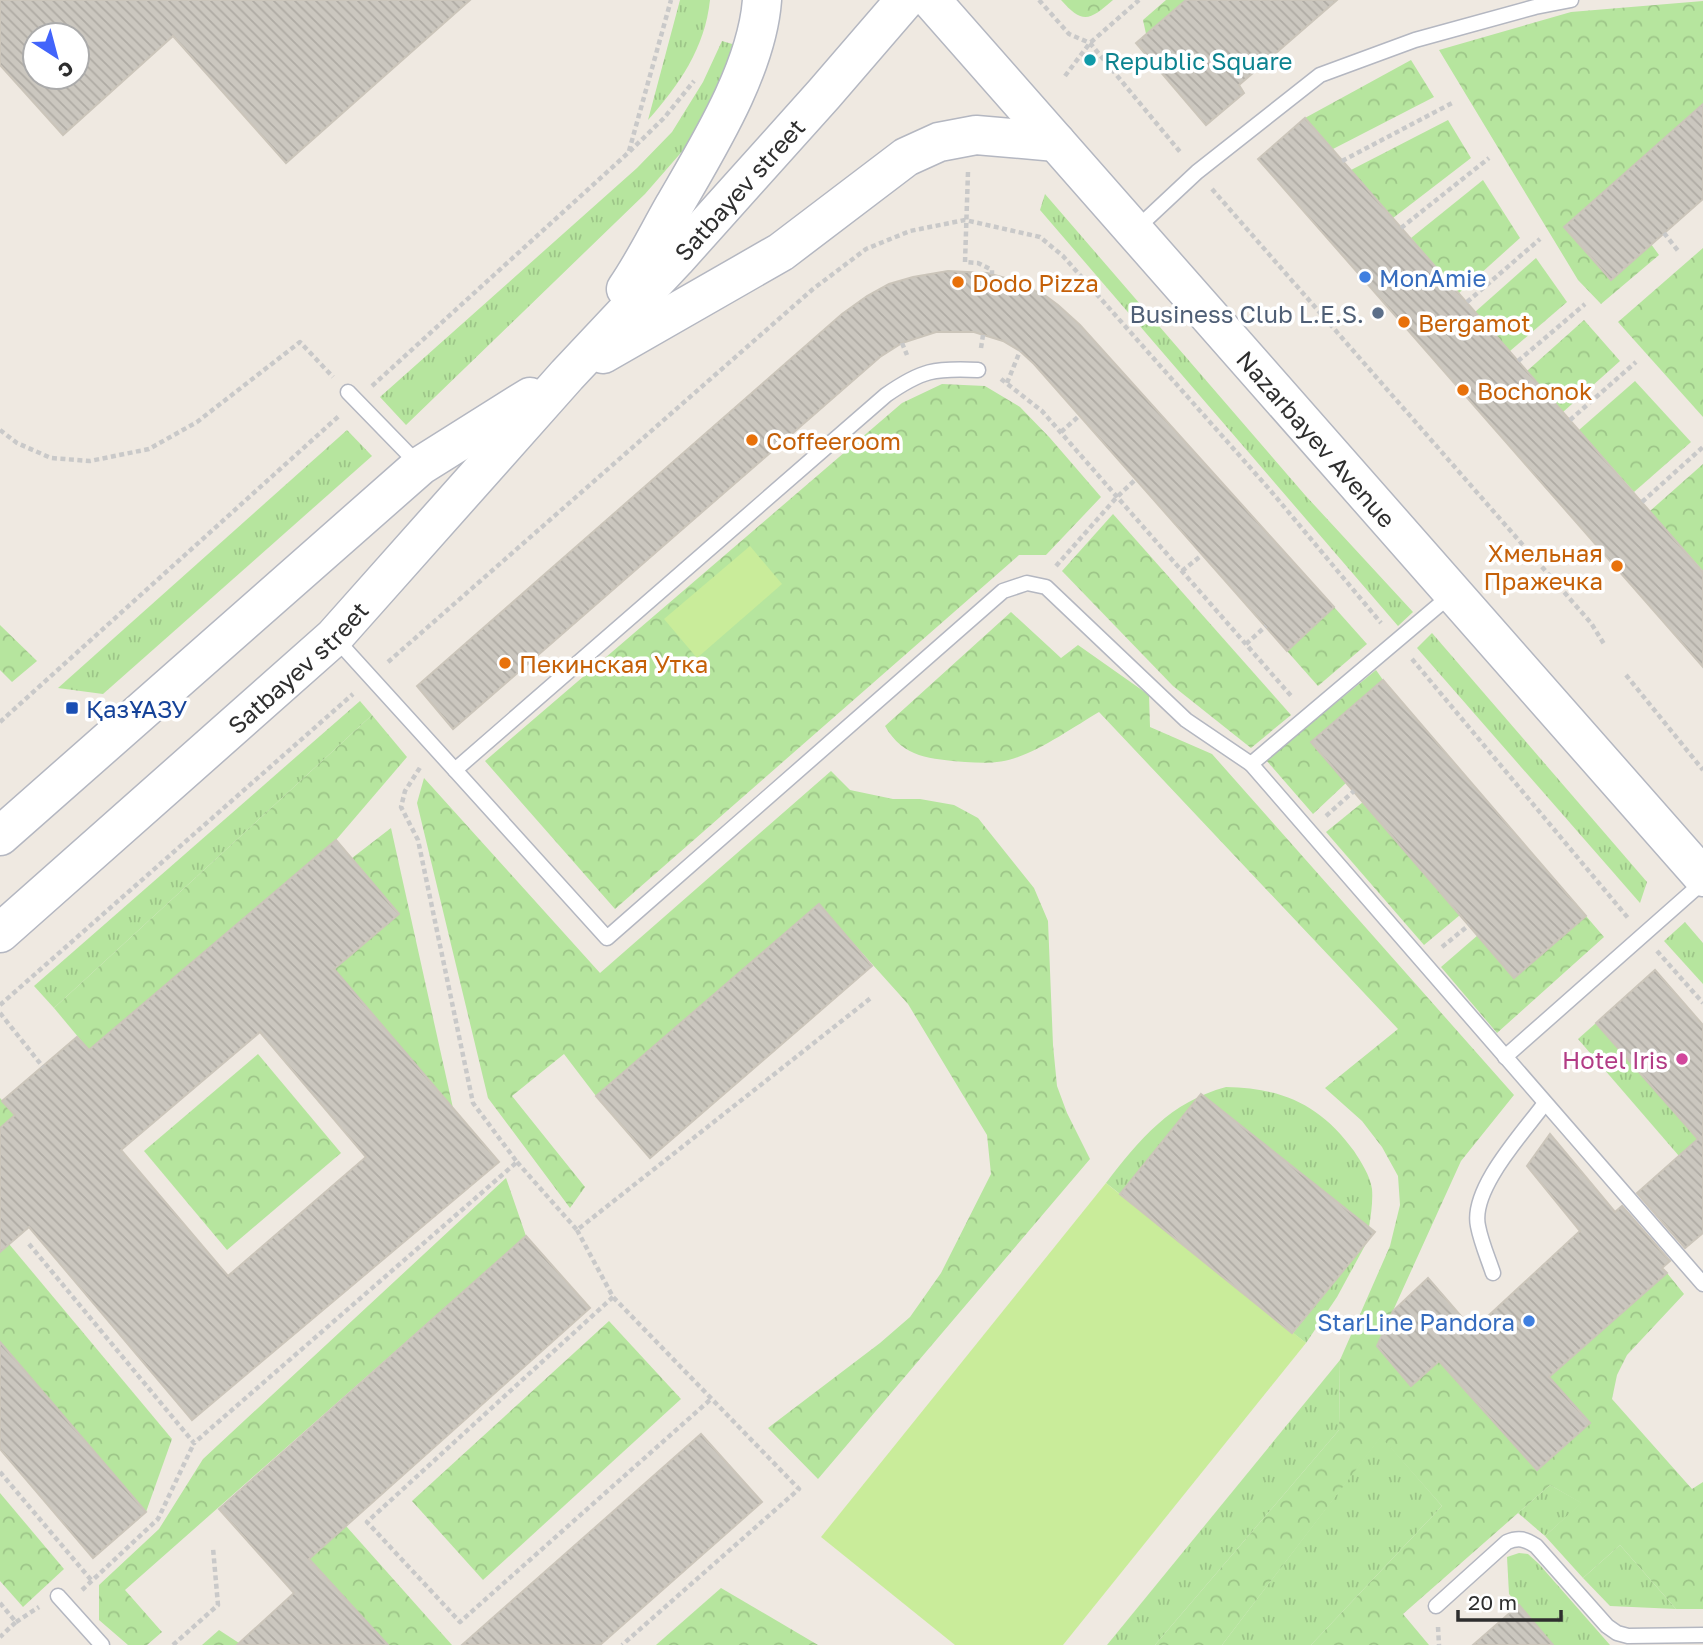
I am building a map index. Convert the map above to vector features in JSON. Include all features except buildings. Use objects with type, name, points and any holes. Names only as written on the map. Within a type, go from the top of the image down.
[{"type":"main road","name":"Satbayev street","points":[[0,836],[420,466],[567,375],[631,281],[710,144],[752,50],[762,0]]},
{"type":"main road","name":"Satbayev street","points":[[0,933],[334,636],[567,375],[676,259],[905,0]]},
{"type":"main road","name":"Nazarbayev Avenue","points":[[931,0],[1703,877]]},
{"type":"main road","points":[[567,375],[781,252],[906,157],[939,142],[976,135],[1056,142]]},
{"type":"lane","points":[[1134,231],[1197,172],[1303,87],[1329,71],[1415,40],[1535,7],[1571,0]]},
{"type":"lane","points":[[456,770],[886,395],[910,378],[942,369],[978,370]]},
{"type":"lane","points":[[352,396],[420,466]]},
{"type":"lane","points":[[334,636],[607,938],[1003,591],[1027,583],[1046,587],[1186,720],[1251,764],[1703,1284]]},
{"type":"lane","points":[[1251,764],[1453,593]]},
{"type":"lane","points":[[1504,1057],[1703,882]]},
{"type":"lane","points":[[1493,1273],[1477,1224],[1480,1199],[1495,1172],[1545,1103]]},
{"type":"lane","points":[[1436,1606],[1507,1542],[1517,1538],[1526,1539],[1536,1546],[1607,1626],[1617,1633],[1628,1636],[1703,1635]]},
{"type":"lane","points":[[62,1600],[102,1645]]},
{"type":"path","points":[[628,153],[671,0]]},
{"type":"path","points":[[1039,0],[1069,34],[1090,43],[1197,172],[1591,623],[1604,644]]},
{"type":"path","points":[[1065,76],[1090,43],[1139,0]]},
{"type":"path","points":[[0,722],[352,396],[628,153],[664,118],[694,81]]},
{"type":"path","points":[[1342,160],[1454,103]]},
{"type":"path","points":[[1401,228],[1489,158]]},
{"type":"path","points":[[968,164],[965,262],[978,263],[992,270],[992,274]]},
{"type":"path","points":[[0,1005],[813,289],[866,249],[911,231],[965,220],[1040,237],[1063,256],[1270,490],[1643,936],[1703,1003]]},
{"type":"path","points":[[1664,233],[1679,252]]},
{"type":"path","points":[[1467,302],[1540,239]]},
{"type":"path","points":[[1518,360],[1585,304]]},
{"type":"path","points":[[0,430],[17,443],[51,458],[90,461],[149,449],[197,422],[300,342],[352,396]]},
{"type":"path","points":[[1007,383],[1020,351]]},
{"type":"path","points":[[1570,420],[1636,362]]},
{"type":"path","points":[[978,370],[1007,383],[1042,411],[1309,716]]},
{"type":"path","points":[[1061,432],[1079,416]]},
{"type":"path","points":[[1642,502],[1703,447]]},
{"type":"path","points":[[1039,586],[1136,479]]},
{"type":"path","points":[[1182,571],[1202,555]]},
{"type":"path","points":[[1246,644],[1266,626]]},
{"type":"path","points":[[1626,675],[1703,770]]},
{"type":"path","points":[[436,749],[417,770],[405,791],[401,807],[418,840],[473,1103],[517,1162],[577,1230],[613,1297],[799,1489],[622,1645]]},
{"type":"path","points":[[1309,831],[1354,791]]},
{"type":"path","points":[[1423,963],[1469,925]]},
{"type":"path","points":[[577,1230],[872,997]]},
{"type":"path","points":[[0,1013],[43,1067]]},
{"type":"path","points":[[62,1600],[92,1581],[158,1520],[194,1443],[517,1162]]},
{"type":"path","points":[[29,1244],[194,1443]]},
{"type":"path","points":[[613,1297],[367,1521],[460,1622],[711,1399]]},
{"type":"path","points":[[0,1472],[92,1581]]},
{"type":"path","points":[[173,1645],[218,1605],[213,1548]]},
{"type":"path","points":[[0,1603],[16,1622],[0,1637]]},
{"type":"green space","points":[[680,0],[710,0],[703,34],[689,65],[648,120]]},
{"type":"green space","points":[[1061,0],[1113,0],[1087,17],[1075,13]]},
{"type":"green space","points":[[1166,0],[1198,0],[1148,43],[1143,20]]},
{"type":"green space","points":[[1703,1],[1703,104],[1564,227],[1611,280],[1651,244],[1659,255],[1601,304],[1578,280],[1439,50],[1571,12]]},
{"type":"green space","points":[[722,41],[739,46],[719,96],[686,147],[645,194],[406,425],[380,397],[637,168],[672,132],[703,82]]},
{"type":"green space","points":[[1411,60],[1434,97],[1333,149],[1305,118]]},
{"type":"green space","points":[[1448,120],[1471,158],[1393,218],[1351,170]]},
{"type":"green space","points":[[1483,180],[1520,238],[1459,293],[1411,238]]},
{"type":"green space","points":[[1045,194],[1305,495],[1413,612],[1398,626],[1040,210]]},
{"type":"green space","points":[[1703,248],[1703,417],[1618,322]]},
{"type":"green space","points":[[1536,258],[1567,302],[1510,351],[1475,312]]},
{"type":"green space","points":[[1584,320],[1620,361],[1563,412],[1527,371]]},
{"type":"green space","points":[[1635,381],[1691,442],[1634,492],[1579,430]]},
{"type":"green space","points":[[942,384],[985,386],[1020,407],[1101,497],[1046,555],[1019,555],[615,909],[485,761],[902,403]]},
{"type":"green space","points":[[347,430],[372,456],[103,694],[58,688]]},
{"type":"green space","points":[[1703,464],[1703,571],[1650,511]]},
{"type":"green space","points":[[1113,514],[1291,715],[1251,748],[1173,686],[1062,571]]},
{"type":"green space","points":[[750,546],[782,584],[697,658],[664,619]]},
{"type":"green space","points":[[1334,607],[1367,644],[1318,686],[1287,651]]},
{"type":"green space","points":[[1011,612],[1061,658],[1078,645],[1149,695],[1150,727],[1212,754],[1514,1095],[1461,1161],[1377,1346],[1439,1361],[1537,1470],[1590,1423],[1549,1377],[1667,1273],[1684,1294],[1627,1355],[1617,1375],[1612,1399],[1692,1489],[1703,1482],[1703,1609],[1676,1609],[1620,1545],[1583,1578],[1545,1536],[1581,1503],[1550,1485],[1403,1614],[1429,1645],[1311,1645],[1442,1506],[1381,1437],[1222,1645],[1155,1645],[1339,1430],[1340,1360],[1390,1246],[1400,1205],[1398,1176],[1382,1147],[1362,1121],[1325,1088],[1398,1029],[1099,712],[1038,748],[998,762],[929,758],[909,751],[892,737],[885,726]]},
{"type":"green space","points":[[0,625],[37,661],[12,682],[0,670]]},
{"type":"green space","points":[[1432,633],[1647,882],[1640,903],[1417,648]]},
{"type":"green space","points":[[1376,670],[1383,680],[1312,742],[1346,783],[1313,814],[1266,760]]},
{"type":"green space","points":[[360,701],[372,715],[54,1008],[34,986]]},
{"type":"green space","points":[[372,715],[407,757],[336,840],[89,1050],[54,1008]]},
{"type":"green space","points":[[831,771],[850,790],[893,799],[920,799],[954,805],[978,818],[1034,888],[1048,921],[1057,1086],[1090,1159],[818,1479],[768,1428],[910,1317],[941,1273],[991,1174],[987,1135],[908,1004],[819,905],[596,1096],[564,1054],[512,1096],[585,1187],[570,1208],[488,1098],[417,803],[424,778],[600,973]]},
{"type":"green space","points":[[1363,802],[1460,915],[1424,945],[1326,832]]},
{"type":"green space","points":[[391,828],[453,1108],[334,969],[399,914],[352,858]]},
{"type":"green space","points":[[1586,916],[1604,937],[1497,1033],[1441,967],[1478,935],[1514,977]]},
{"type":"green space","points":[[1685,922],[1703,943],[1703,984],[1664,941]]},
{"type":"green space","points":[[1596,1023],[1698,1139],[1679,1156],[1578,1039]]},
{"type":"green space","points":[[258,1054],[341,1153],[227,1250],[144,1151]]},
{"type":"green space","points":[[1226,1087],[1265,1091],[1298,1102],[1328,1121],[1354,1151],[1369,1179],[1372,1198],[1369,1227],[1203,1095]]},
{"type":"green space","points":[[1198,1097],[1120,1194],[1106,1183],[1144,1137],[1172,1112]]},
{"type":"green space","points":[[0,1098],[15,1115],[0,1128]]},
{"type":"green space","points":[[506,1178],[526,1236],[125,1590],[162,1632],[147,1645],[128,1645],[99,1620],[99,1585],[159,1529],[203,1459]]},
{"type":"green space","points":[[1106,1183],[1306,1343],[1063,1645],[955,1645],[821,1537]]},
{"type":"green space","points":[[1368,1240],[1337,1297],[1306,1343],[1293,1333]]},
{"type":"green space","points":[[9,1244],[172,1439],[146,1512],[0,1342],[0,1252]]},
{"type":"green space","points":[[609,1321],[681,1399],[483,1580],[412,1501]]},
{"type":"green space","points":[[1340,1360],[1339,1430],[1155,1645],[1107,1645]]},
{"type":"green space","points":[[1381,1436],[1442,1506],[1311,1645],[1222,1645]]},
{"type":"green space","points":[[1550,1485],[1582,1503],[1545,1536],[1518,1513]]},
{"type":"green space","points":[[0,1493],[64,1569],[23,1607],[0,1581]]},
{"type":"green space","points":[[346,1526],[452,1645],[388,1645],[309,1559]]},
{"type":"green space","points":[[1620,1545],[1676,1609],[1610,1606],[1583,1578]]},
{"type":"green space","points":[[1519,1553],[1528,1554],[1539,1564],[1610,1645],[1553,1645],[1509,1594],[1507,1557]]},
{"type":"green space","points":[[721,1588],[818,1645],[656,1645]]},
{"type":"green space","points":[[219,1630],[239,1643],[240,1645],[202,1645]]},
{"type":"place","name":"Republic Square","points":[[1090,60]]},
{"type":"place","name":"MonAmie","points":[[1365,277]]},
{"type":"place","name":"Dodo Pizza","points":[[958,282]]},
{"type":"place","name":"Business Club L.E.S.","points":[[1378,313]]},
{"type":"place","name":"Bergamot","points":[[1404,322]]},
{"type":"place","name":"Bochonok","points":[[1463,390]]},
{"type":"place","name":"Coffeeroom","points":[[752,440]]},
{"type":"place","name":"Хмельная Пражечка","points":[[1617,566]]},
{"type":"place","name":"Пекинская Утка","points":[[505,663]]},
{"type":"place","name":"ҚазҰАЗУ","points":[[72,708]]},
{"type":"place","name":"Hotel Iris","points":[[1682,1059]]},
{"type":"place","name":"StarLine Pandora","points":[[1529,1321]]}]
